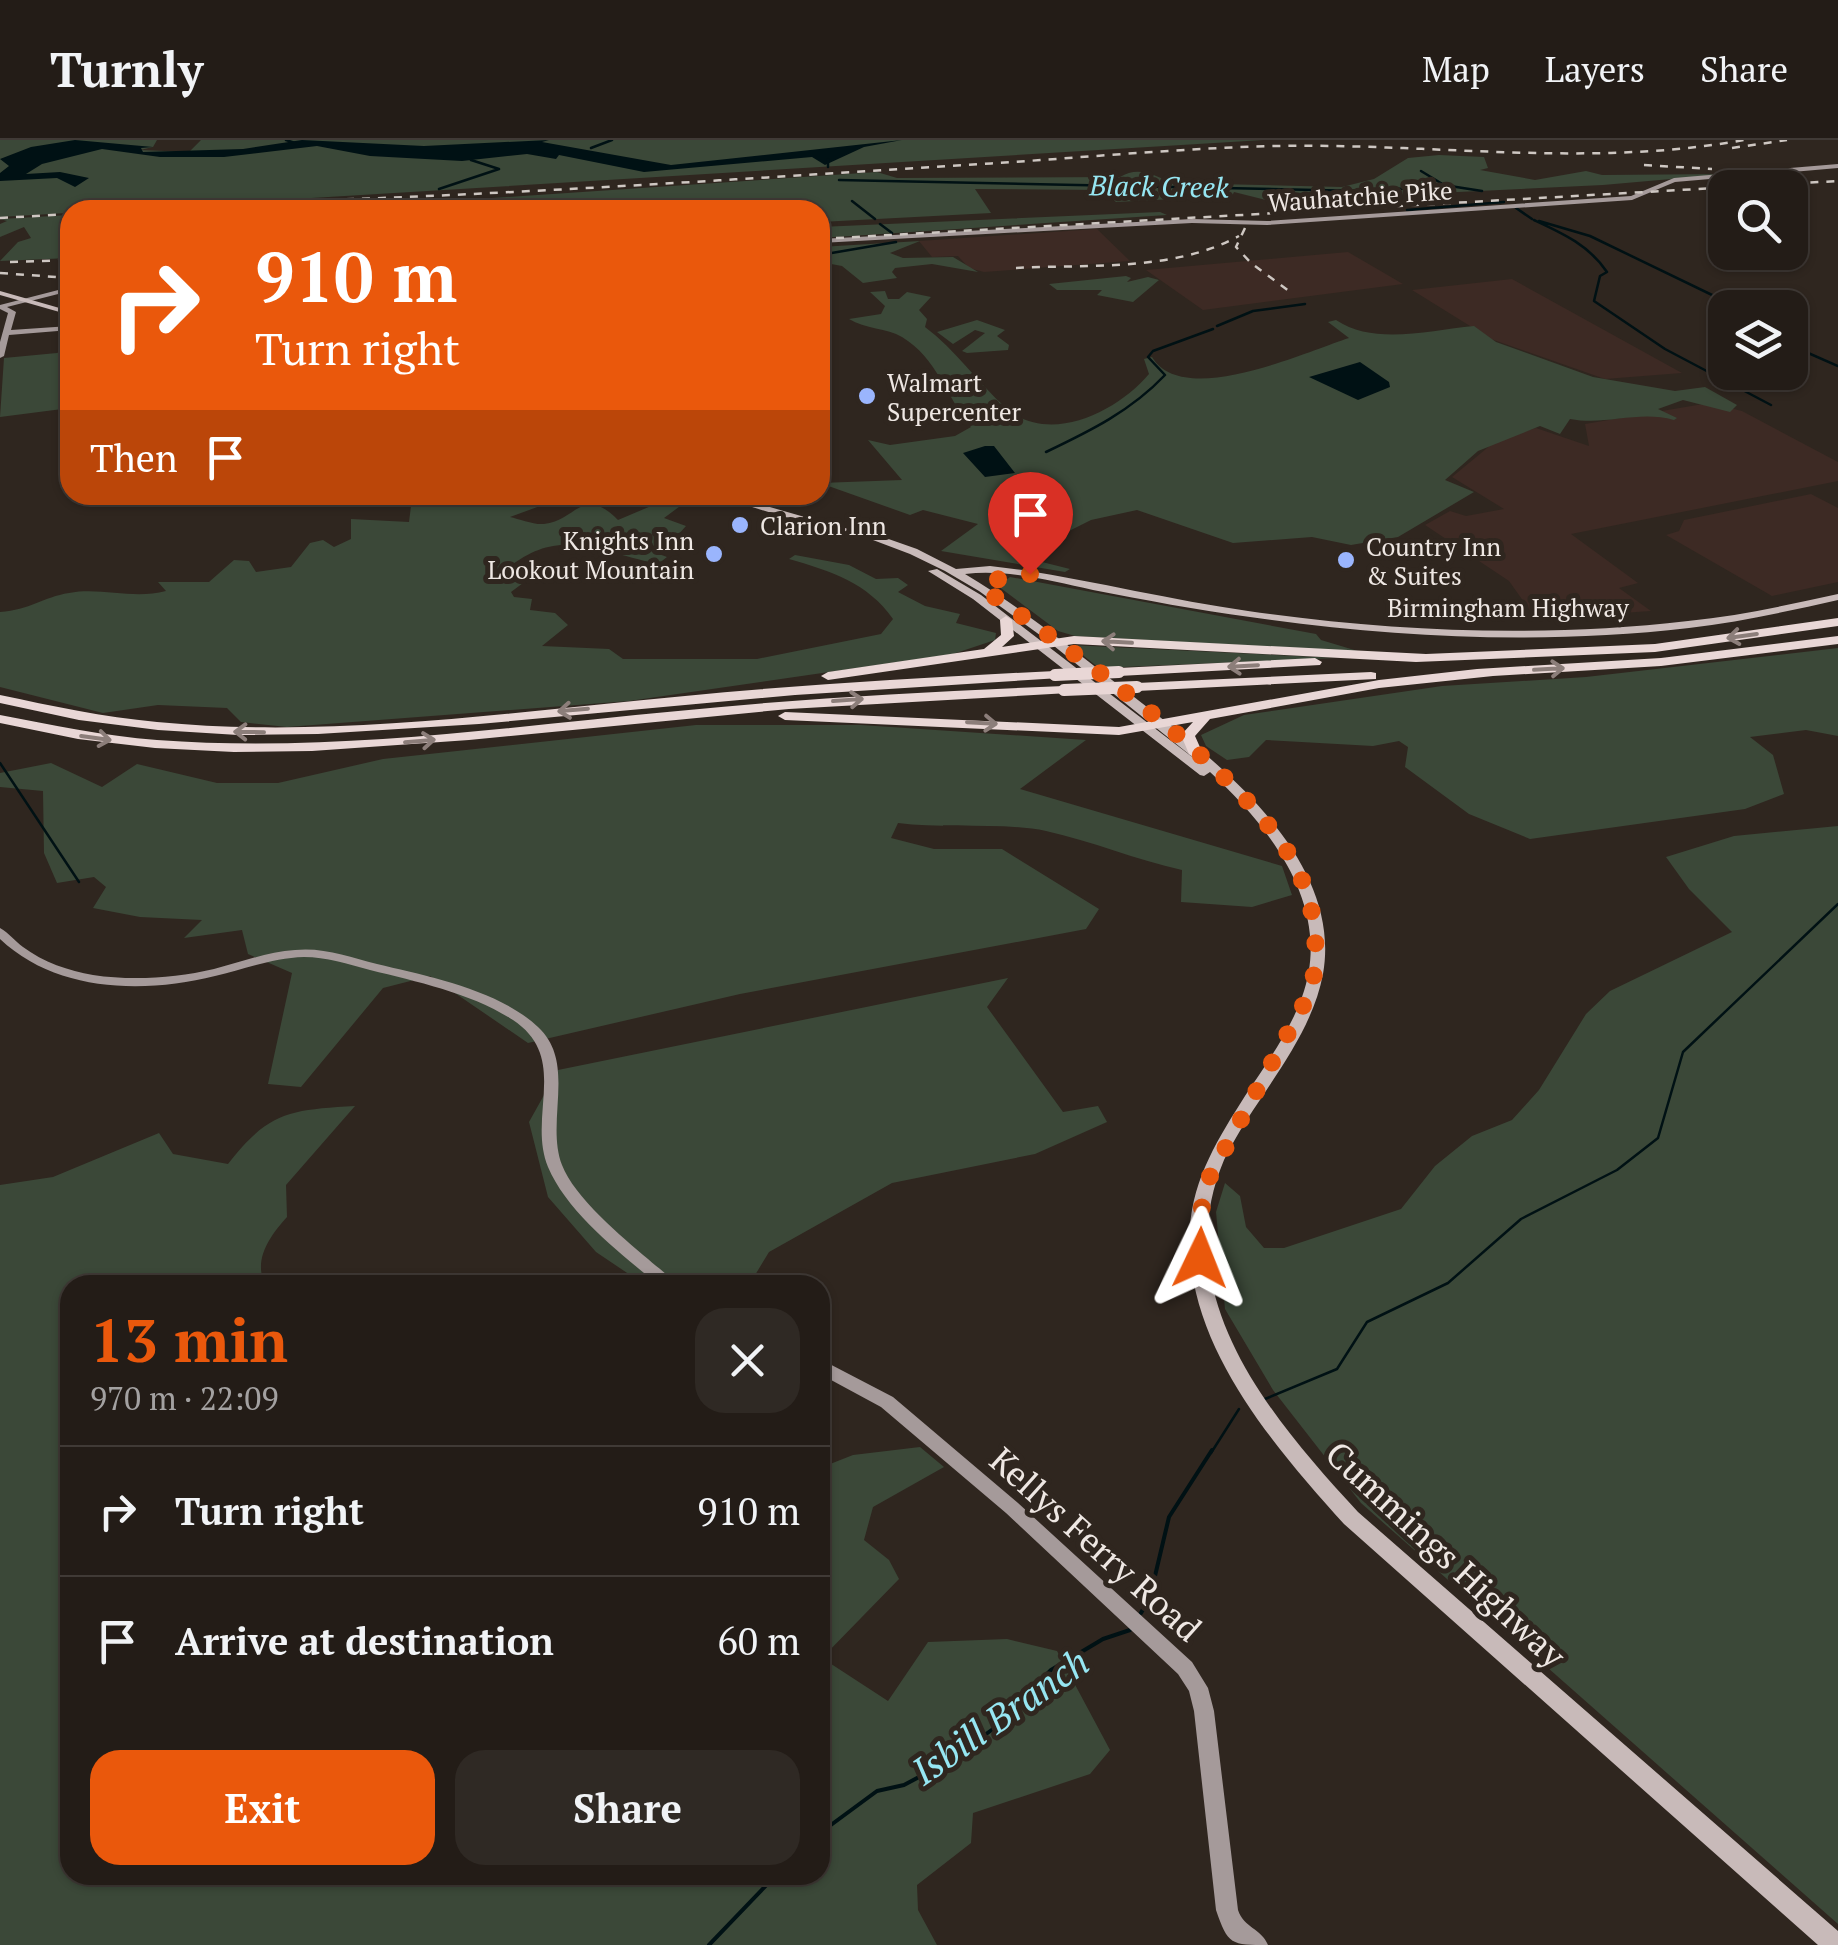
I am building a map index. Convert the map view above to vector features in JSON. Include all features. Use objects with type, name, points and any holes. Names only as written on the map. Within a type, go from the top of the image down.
[{"type":"highway","points":[[979,653],[996,648],[1008,636],[1006,620]]},
{"type":"highway","points":[[0,698],[136,724],[281,732],[405,726],[851,685],[1656,648],[1838,622]]},
{"type":"highway","points":[[0,719],[129,742],[275,748],[415,742],[826,702],[1661,662],[1838,640]]},
{"type":"highway","points":[[619,706],[1054,641],[1424,657]]},
{"type":"highway","points":[[640,718],[830,716],[1144,729],[1379,684],[1488,672]]},
{"type":"highway","points":[[1196,754],[1188,741],[1190,731],[1211,715]]},
{"type":"main road","points":[[0,294],[60,310]]},
{"type":"main road","name":"Cummings Highway","points":[[753,505],[870,535],[921,554],[985,590],[1196,754],[1284,846],[1300,878],[1316,929],[1318,957],[1311,991],[1208,1180],[1200,1216],[1200,1258],[1212,1316],[1228,1356],[1292,1454],[1350,1518],[1836,1945]]},
{"type":"main road","name":"Cummings Highway","points":[[838,529],[942,576],[1241,798]]},
{"type":"main road","points":[[921,554],[1000,569]]},
{"type":"main road","name":"Birmingham Highway","points":[[942,576],[1000,569],[1255,615],[1454,634],[1627,631],[1694,624],[1838,597]]},
{"type":"main road","points":[[985,590],[988,581],[1000,576],[1030,574]]},
{"type":"street","name":"Wauhatchie Pike","points":[[830,240],[1192,222],[1267,223],[1632,198],[1674,180],[1838,166]]},
{"type":"street","points":[[0,307],[60,291]]},
{"type":"street","points":[[0,307],[12,312],[0,356]]},
{"type":"street","points":[[6,333],[60,329]]},
{"type":"street","points":[[0,932],[46,966],[81,976],[163,982],[294,954],[317,954],[444,988],[508,1011],[535,1032],[550,1059],[548,1137],[556,1170],[627,1250],[656,1275]]},
{"type":"street","name":"Kellys Ferry Road","points":[[830,1371],[886,1402],[1039,1533],[1185,1668],[1198,1688],[1204,1711],[1227,1910],[1233,1928],[1258,1945]]},
{"type":"shaded area","points":[[75,140],[153,147],[141,148],[143,152],[243,149],[302,140],[424,146],[549,140],[542,142],[671,165],[902,140],[864,147],[825,165],[812,157],[644,172],[559,155],[556,159],[527,154],[462,161],[370,156],[317,146],[224,157],[160,157],[102,149],[42,164],[26,174],[60,172],[89,178],[75,187],[57,178],[0,181],[0,173],[9,166],[0,159],[31,147]]},
{"type":"shaded area","points":[[1097,229],[1130,261],[984,272],[969,268],[958,256],[932,257],[919,241]]},
{"type":"shaded area","points":[[1348,252],[1403,284],[1203,310],[1146,270]]},
{"type":"shaded area","points":[[1512,279],[1682,373],[1605,379],[1491,339],[1412,290]]},
{"type":"shaded area","points":[[1360,362],[1389,382],[1390,387],[1358,400],[1309,377]]},
{"type":"shaded area","points":[[1709,403],[1742,411],[1838,462],[1838,481],[1571,534],[1638,583],[1619,588],[1651,611],[1536,619],[1509,581],[1425,525],[1450,511],[1466,516],[1504,509],[1452,477],[1498,439],[1536,428],[1589,446],[1585,424]]},
{"type":"shaded area","points":[[994,446],[1015,473],[985,477],[963,453]]},
{"type":"shaded area","points":[[1811,494],[1838,508],[1838,582],[1772,596],[1666,535],[1679,531],[1684,520]]},
{"type":"green space","points":[[0,140],[157,140],[153,147],[140,150],[189,152],[201,140],[1264,140],[279,200],[60,200],[60,213],[0,217]]},
{"type":"green space","points":[[1439,155],[1484,157],[1488,168],[1480,170],[1535,180],[1586,171],[1602,175],[1708,174],[1603,185],[1270,201],[1234,192],[1232,196],[1116,202],[1103,190],[975,189],[991,213],[830,221],[830,200],[462,200],[877,172],[897,178],[1120,177],[1139,172],[1171,183],[1342,187],[1374,179],[1408,158]]},
{"type":"green space","points":[[1160,212],[1167,215],[830,237],[830,227]]},
{"type":"green space","points":[[60,216],[60,258],[0,261],[18,242],[31,238],[24,227],[0,237],[0,224],[7,221],[0,219]]},
{"type":"green space","points":[[920,241],[890,253],[903,258],[953,257],[978,272],[932,264],[895,268],[892,272],[897,278],[863,283],[842,266],[830,264],[830,246]]},
{"type":"green space","points":[[1148,277],[1159,280],[1133,302],[1097,295],[1102,290],[1057,290],[1049,284],[1131,278],[1127,282]]},
{"type":"green space","points":[[885,291],[888,299],[899,299],[907,292],[931,297],[919,310],[927,319],[925,327],[1006,408],[1043,424],[1082,419],[1120,400],[1149,374],[1144,359],[1152,357],[1168,372],[1190,378],[1246,372],[1349,338],[1328,322],[1336,320],[1351,328],[1385,334],[1474,326],[1496,342],[1593,377],[1675,391],[1705,387],[1737,405],[1730,412],[1683,400],[1658,409],[1677,418],[1674,420],[1570,419],[1560,434],[1540,426],[1478,451],[1445,480],[1474,492],[1398,537],[1351,545],[1312,537],[1233,543],[1137,510],[1091,520],[1069,531],[1062,543],[1034,560],[1070,569],[1065,572],[941,551],[978,524],[923,510],[910,515],[830,487],[830,483],[902,480],[868,440],[890,445],[955,436],[971,427],[933,367],[914,346],[896,334],[849,319],[881,314],[885,306],[870,292]]},
{"type":"green space","points":[[977,320],[1005,330],[997,336],[1009,345],[1008,350],[967,353],[962,351],[985,333],[975,330],[953,344],[937,332]]},
{"type":"green space","points":[[60,352],[60,409],[0,417],[4,358]]},
{"type":"green space","points":[[539,505],[510,517],[540,524],[555,521],[585,505],[596,505],[618,520],[653,505],[682,505],[664,518],[686,526],[668,546],[648,550],[667,557],[658,564],[594,548],[557,545],[520,559],[500,575],[500,579],[523,583],[511,592],[514,597],[532,599],[530,610],[555,613],[568,625],[542,646],[609,649],[623,659],[757,659],[881,634],[893,619],[860,587],[789,559],[795,555],[849,565],[876,579],[898,578],[908,585],[898,592],[925,606],[960,614],[956,623],[996,633],[995,640],[953,654],[629,701],[287,727],[241,722],[227,708],[158,705],[103,713],[0,687],[0,612],[69,593],[154,593],[166,591],[158,582],[209,582],[234,560],[249,561],[256,572],[291,567],[310,543],[323,540],[334,547],[351,539],[351,519],[409,522],[411,506]]},
{"type":"green space","points":[[1010,577],[1316,634],[1321,640],[1361,652],[1075,636],[1058,631],[998,586]]},
{"type":"green space","points":[[1070,645],[1336,658],[1099,668]]},
{"type":"green space","points":[[1838,648],[1838,736],[1806,730],[1750,737],[1773,755],[1784,794],[1745,809],[1530,839],[1469,814],[1405,767],[1408,747],[1399,741],[1373,746],[1266,740],[1249,757],[1227,760],[1206,746],[1201,735],[1244,715],[1442,686],[1586,677]]},
{"type":"green space","points":[[696,725],[861,725],[1086,740],[1020,789],[1282,866],[1292,895],[1252,907],[1181,902],[1182,870],[1063,835],[1030,828],[898,823],[891,838],[934,849],[1002,849],[1099,909],[1086,929],[740,994],[528,1043],[430,976],[383,988],[301,1087],[268,1084],[292,973],[248,954],[242,930],[184,938],[202,920],[140,917],[93,908],[106,887],[94,877],[57,883],[44,853],[43,791],[0,787],[0,773],[51,763],[102,787],[137,764],[217,783],[278,783],[383,759]]},
{"type":"green space","points":[[1838,826],[1838,1924],[1361,1503],[1273,1390],[1225,1309],[1216,1212],[1225,1183],[1240,1196],[1246,1227],[1264,1248],[1284,1248],[1401,1209],[1435,1166],[1472,1136],[1512,1120],[1539,1090],[1586,1014],[1610,991],[1732,932],[1689,889],[1666,857],[1734,836]]},
{"type":"green space","points":[[1008,978],[987,1007],[1063,1112],[1098,1106],[1107,1122],[1035,1154],[892,1183],[769,1252],[755,1275],[630,1275],[596,1252],[548,1197],[529,1122],[558,1070]]},
{"type":"green space","points":[[355,1106],[286,1185],[287,1217],[269,1240],[262,1257],[262,1275],[60,1275],[60,1885],[830,1885],[830,1663],[888,1701],[928,1642],[1007,1639],[1057,1651],[1110,1750],[1090,1774],[973,1813],[971,1843],[917,1885],[918,1910],[937,1945],[0,1945],[0,1185],[53,1177],[159,1133],[173,1154],[228,1164],[269,1123],[314,1109]]},
{"type":"green space","points":[[920,1447],[944,1467],[873,1507],[864,1540],[889,1560],[899,1579],[830,1650],[830,1464],[853,1455]]},
{"type":"waterway","points":[[286,140],[295,143]]},
{"type":"waterway","points":[[591,148],[612,140]]},
{"type":"waterway","name":"Black Creek","points":[[828,159],[828,167]]},
{"type":"waterway","points":[[439,189],[499,169],[471,160]]},
{"type":"waterway","points":[[1421,171],[1444,185]]},
{"type":"waterway","name":"Black Creek","points":[[839,180],[1361,191],[1450,186],[1482,191]]},
{"type":"waterway","points":[[852,201],[875,219]]},
{"type":"waterway","points":[[1407,210],[1504,202]]},
{"type":"waterway","name":"Black Creek","points":[[1516,208],[1532,219]]},
{"type":"waterway","points":[[1534,220],[1583,247],[1607,272],[1600,276],[1594,301],[1665,349],[1771,405]]},
{"type":"waterway","name":"Black Creek","points":[[1539,221],[1590,236],[1708,293]]},
{"type":"waterway","points":[[880,224],[892,233]]},
{"type":"waterway","points":[[830,253],[896,242]]},
{"type":"waterway","points":[[1217,326],[1253,311],[1305,304]]},
{"type":"waterway","points":[[1046,452],[1109,419],[1152,388],[1165,375],[1148,357],[1153,351],[1213,329]]},
{"type":"waterway","name":"Black Creek","points":[[1808,353],[1838,366]]},
{"type":"waterway","points":[[0,763],[79,882]]},
{"type":"waterway","name":"Isbill Branch","points":[[1265,1399],[1337,1369],[1367,1322],[1448,1283],[1521,1219],[1617,1170],[1658,1138],[1683,1052],[1838,904]]},
{"type":"waterway","name":"Isbill Branch","points":[[1211,1453],[1239,1409]]},
{"type":"waterway","name":"Isbill Branch","points":[[1141,1613],[1150,1597],[1169,1517],[1212,1450]]},
{"type":"waterway","name":"Isbill Branch","points":[[830,1826],[877,1791],[904,1785],[949,1761],[993,1729],[1051,1670],[1103,1639],[1130,1630]]},
{"type":"waterway","name":"Isbill Branch","points":[[709,1945],[766,1885]]},
{"type":"railway","points":[[318,200],[1242,147],[1569,153],[1686,148],[1744,140]]},
{"type":"railway","points":[[1732,148],[1787,140]]},
{"type":"railway","points":[[1644,165],[1712,169]]},
{"type":"railway","points":[[830,238],[1838,181]]},
{"type":"railway","points":[[0,218],[60,215]]},
{"type":"railway","points":[[1245,228],[1236,247],[1252,264]]},
{"type":"railway","points":[[1016,268],[1159,261],[1213,248],[1239,236]]},
{"type":"railway","points":[[10,262],[60,260]]},
{"type":"railway","points":[[1255,266],[1293,294]]},
{"type":"railway","points":[[0,273],[60,277]]},
{"type":"place","name":"Walmart Supercenter","points":[[867,396]]},
{"type":"place","name":"Clarion Inn","points":[[740,525]]},
{"type":"place","name":"Knights Inn Lookout Mountain","points":[[714,554]]},
{"type":"place","name":"Country Inn & Suites","points":[[1346,560]]},
{"type":"route","points":[[1030,574],[1000,576],[988,581],[985,590],[1162,725],[1225,780],[1284,846],[1300,878],[1316,929],[1318,957],[1311,991],[1282,1049],[1225,1142],[1208,1180],[1200,1216],[1200,1258]]}]
